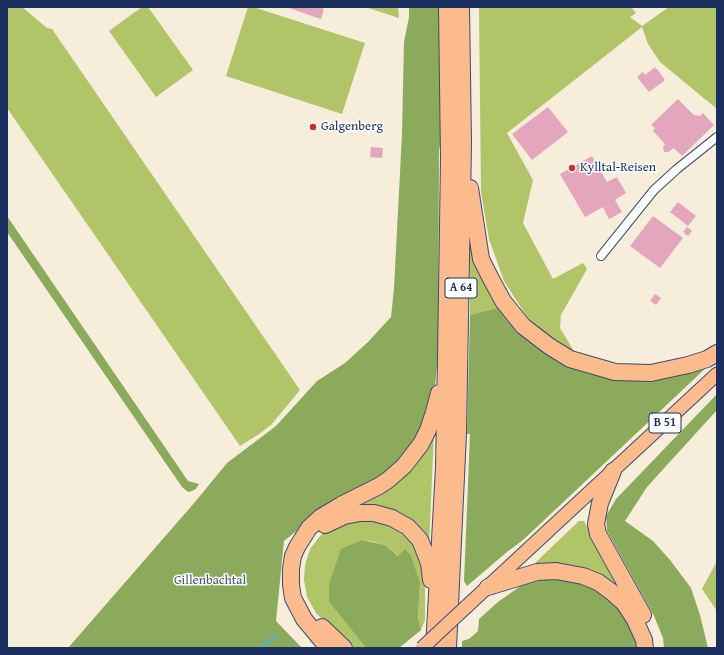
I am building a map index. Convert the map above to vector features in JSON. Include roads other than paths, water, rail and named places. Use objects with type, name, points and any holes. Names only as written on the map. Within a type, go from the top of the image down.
[{"type":"highway","name":"A 64","points":[[434,648],[444,468],[449,159],[447,7]]},
{"type":"highway","name":"A 64","points":[[449,644],[458,434],[462,143],[461,7]]},
{"type":"highway","points":[[462,143],[481,259],[503,301],[523,326],[549,346],[570,359],[615,372],[651,373],[688,365],[707,359],[717,353]]},
{"type":"highway","points":[[328,648],[304,619],[294,598],[291,585],[293,556],[309,528],[321,517],[341,504],[388,480],[411,458],[421,444],[432,421],[446,358]]},
{"type":"highway","points":[[613,471],[598,510],[596,524],[598,534],[645,619],[653,636],[655,648]]},
{"type":"highway","points":[[344,648],[319,623],[308,606],[301,588],[301,569],[303,557],[310,542],[324,526],[344,516],[367,513],[381,514],[397,520],[412,531],[423,545],[430,570],[434,648]]},
{"type":"highway","points":[[488,587],[537,572],[556,570],[583,576],[598,582],[624,603],[635,620],[644,640],[645,648]]},
{"type":"main road","name":"B 51","points":[[422,648],[717,374]]},
{"type":"street","points":[[601,256],[654,190],[677,169],[717,137]]},
{"type":"waterway","points":[[260,648],[278,635]]},
{"type":"place","name":"Galgenberg","points":[[313,127]]},
{"type":"place","name":"Kylltal-Reisen","points":[[572,168]]},
{"type":"park label","name":"Gillenbachtal","points":[[210,581]]}]
